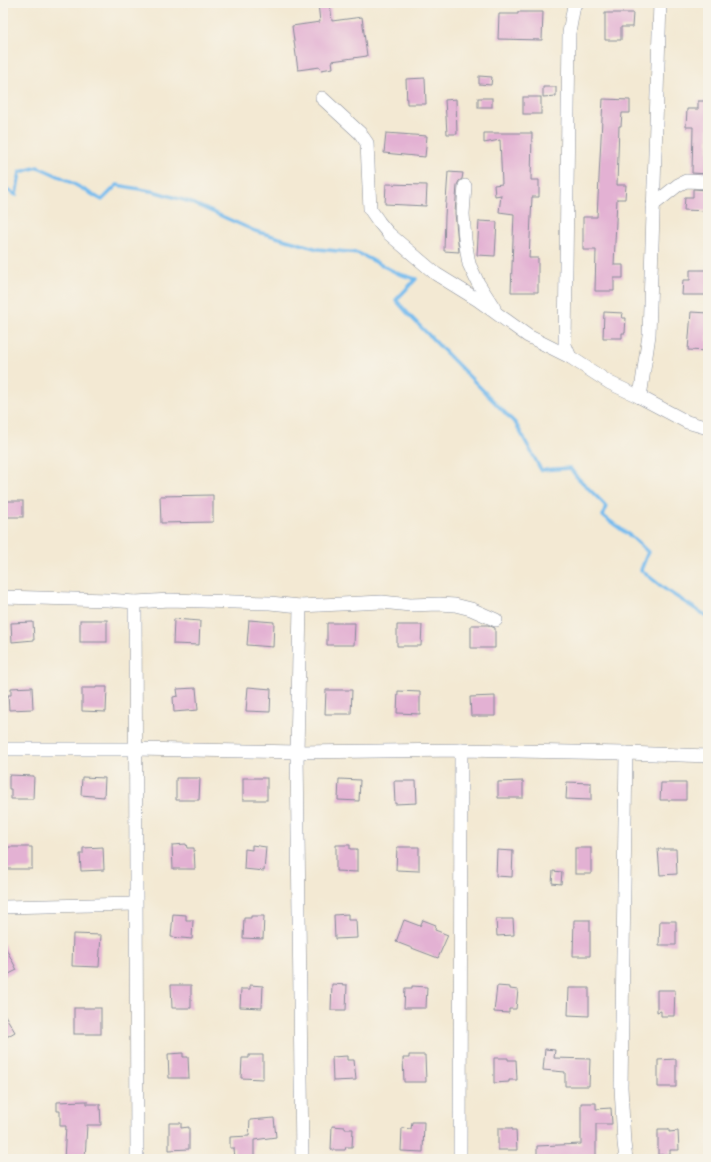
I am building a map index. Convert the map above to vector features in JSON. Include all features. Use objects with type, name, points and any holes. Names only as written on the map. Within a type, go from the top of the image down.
[{"type":"street","points":[[570,357],[565,344],[569,33],[574,5],[576,3]]},
{"type":"street","points":[[640,397],[649,335],[660,3]]},
{"type":"street","points":[[322,98],[360,133],[367,143],[370,208],[388,233],[436,274],[478,300],[528,336],[570,357],[610,383],[687,422],[708,428]]},
{"type":"street","points":[[653,205],[678,185],[686,181],[708,182]]},
{"type":"street","points":[[465,186],[463,214],[469,264],[478,283],[498,315]]},
{"type":"street","points":[[3,597],[135,602],[170,600],[204,601],[270,603],[300,606],[382,602],[410,605],[439,604],[455,605],[472,609],[496,620]]},
{"type":"street","points":[[135,602],[134,749],[137,1159]]},
{"type":"street","points":[[300,606],[297,752],[302,1159]]},
{"type":"street","points":[[3,749],[134,749],[297,752],[461,750],[708,756]]},
{"type":"street","points":[[460,1159],[461,750]]},
{"type":"street","points":[[626,753],[621,1087],[626,1159]]},
{"type":"street","points":[[3,907],[135,904]]},
{"type":"building","points":[[318,3],[330,3],[332,21],[362,17],[367,56],[332,61],[333,68],[321,70],[320,67],[298,70],[292,26],[320,22]]},
{"type":"building","points":[[518,12],[543,12],[542,40],[498,39],[499,14],[518,14]]},
{"type":"building","points":[[605,13],[633,13],[632,27],[621,27],[621,40],[605,40]]},
{"type":"building","points":[[479,76],[492,77],[491,85],[479,84]]},
{"type":"building","points":[[425,78],[426,104],[407,104],[406,79]]},
{"type":"building","points":[[543,87],[556,87],[556,96],[543,97]]},
{"type":"building","points":[[523,97],[541,97],[541,114],[523,114]]},
{"type":"building","points":[[478,98],[492,98],[492,107],[478,107]]},
{"type":"building","points":[[456,99],[457,134],[447,134],[445,100]]},
{"type":"building","points":[[603,99],[630,100],[630,113],[622,113],[621,126],[619,126],[617,185],[626,185],[625,199],[617,199],[614,265],[623,265],[623,278],[614,278],[614,291],[595,291],[596,250],[583,250],[583,217],[597,217]]},
{"type":"building","points":[[698,101],[708,101],[708,174],[692,173],[693,127],[686,127],[687,109],[698,109]]},
{"type":"building","points":[[386,133],[427,136],[425,157],[384,153]]},
{"type":"building","points":[[484,133],[532,133],[531,180],[539,180],[539,197],[532,197],[529,258],[538,258],[538,292],[511,292],[514,214],[499,212],[501,195],[495,196],[494,185],[502,184],[500,140],[484,143]]},
{"type":"building","points":[[448,172],[463,173],[462,179],[457,185],[455,213],[459,252],[444,251]]},
{"type":"building","points":[[386,184],[427,185],[426,206],[385,204]]},
{"type":"building","points":[[693,189],[708,190],[708,211],[684,210],[685,197],[693,197]]},
{"type":"building","points":[[479,221],[497,222],[495,256],[477,255]]},
{"type":"building","points":[[690,270],[708,270],[708,295],[682,295],[683,280],[690,280]]},
{"type":"building","points":[[604,312],[623,313],[622,318],[626,318],[625,333],[622,333],[622,338],[603,338]]},
{"type":"building","points":[[691,312],[708,313],[707,351],[688,350]]},
{"type":"building","points":[[213,495],[213,522],[161,523],[160,496]]},
{"type":"building","points":[[3,501],[23,501],[23,517],[3,517]]},
{"type":"building","points":[[174,619],[200,621],[199,645],[173,644]]},
{"type":"building","points":[[80,620],[107,620],[107,642],[80,642]]},
{"type":"building","points":[[249,620],[274,622],[273,647],[247,645]]},
{"type":"building","points":[[33,622],[34,640],[12,642],[11,623]]},
{"type":"building","points":[[327,623],[355,623],[354,645],[327,645]]},
{"type":"building","points":[[397,625],[422,625],[421,646],[397,646]]},
{"type":"building","points":[[471,625],[488,625],[495,628],[495,648],[471,648]]},
{"type":"building","points":[[32,687],[33,709],[9,710],[8,695],[11,695],[11,688]]},
{"type":"building","points":[[107,687],[106,712],[82,711],[82,688]]},
{"type":"building","points":[[248,687],[271,689],[270,712],[246,711]]},
{"type":"building","points":[[196,688],[198,710],[174,712],[173,697],[178,696],[177,689]]},
{"type":"building","points":[[326,690],[352,690],[351,714],[325,714]]},
{"type":"building","points":[[398,691],[420,692],[420,714],[397,713]]},
{"type":"building","points":[[495,696],[495,716],[471,716],[470,697]]},
{"type":"building","points":[[9,775],[34,776],[33,799],[11,799]]},
{"type":"building","points":[[82,777],[105,778],[104,797],[81,795]]},
{"type":"building","points":[[176,778],[200,778],[199,800],[176,800]]},
{"type":"building","points":[[243,778],[267,778],[267,800],[243,800]]},
{"type":"building","points":[[339,779],[360,780],[359,801],[338,800]]},
{"type":"building","points":[[394,781],[416,781],[417,803],[395,804]]},
{"type":"building","points":[[523,781],[523,798],[498,798],[498,782]]},
{"type":"building","points":[[567,782],[591,783],[591,800],[566,799]]},
{"type":"building","points":[[661,783],[686,783],[686,800],[660,800]]},
{"type":"building","points":[[186,844],[187,848],[194,848],[195,869],[173,869],[172,845]]},
{"type":"building","points":[[252,845],[266,847],[264,871],[244,869],[245,849],[252,850]]},
{"type":"building","points":[[336,845],[350,845],[350,849],[357,849],[357,872],[336,871]]},
{"type":"building","points":[[8,847],[32,847],[32,869],[7,869]]},
{"type":"building","points":[[103,847],[104,870],[81,871],[80,854],[83,854],[83,848]]},
{"type":"building","points":[[397,847],[419,847],[419,871],[396,870]]},
{"type":"building","points":[[575,848],[591,848],[591,874],[575,874]]},
{"type":"building","points":[[658,849],[676,849],[677,874],[660,875]]},
{"type":"building","points":[[497,850],[513,851],[512,877],[496,876]]},
{"type":"building","points":[[553,871],[562,872],[561,884],[552,883]]},
{"type":"building","points":[[173,914],[186,915],[186,920],[193,920],[192,939],[171,937]]},
{"type":"building","points":[[348,914],[348,920],[356,920],[357,938],[335,939],[334,915]]},
{"type":"building","points":[[251,916],[264,916],[263,939],[243,938],[244,918],[251,918]]},
{"type":"building","points":[[496,919],[513,919],[514,935],[497,936]]},
{"type":"building","points":[[404,920],[420,926],[423,920],[436,925],[435,930],[448,935],[438,958],[396,942]]},
{"type":"building","points":[[574,920],[590,920],[590,956],[573,956]]},
{"type":"building","points":[[660,921],[676,921],[676,945],[659,945]]},
{"type":"building","points":[[73,934],[101,935],[99,967],[72,966]]},
{"type":"building","points":[[3,943],[17,970],[3,977]]},
{"type":"building","points":[[332,984],[347,985],[346,1010],[331,1010]]},
{"type":"building","points":[[171,985],[191,985],[191,1008],[172,1008]]},
{"type":"building","points":[[250,985],[263,986],[262,1008],[240,1007],[241,989],[250,989]]},
{"type":"building","points":[[412,986],[427,987],[426,1008],[404,1008],[405,988],[412,988]]},
{"type":"building","points":[[497,986],[510,987],[510,989],[518,990],[516,1009],[509,1009],[509,1013],[494,1012]]},
{"type":"building","points":[[569,988],[589,988],[589,1016],[568,1015]]},
{"type":"building","points":[[657,990],[675,990],[674,1016],[661,1016],[661,1011],[657,1012]]},
{"type":"building","points":[[74,1008],[101,1008],[101,1034],[74,1034]]},
{"type":"building","points":[[3,1012],[15,1032],[3,1039]]},
{"type":"building","points":[[545,1049],[555,1050],[554,1058],[590,1059],[589,1086],[565,1086],[565,1072],[543,1070]]},
{"type":"building","points":[[183,1053],[183,1057],[188,1057],[189,1078],[169,1078],[168,1054]]},
{"type":"building","points":[[249,1055],[263,1055],[263,1079],[241,1078],[242,1058],[249,1058]]},
{"type":"building","points":[[409,1055],[425,1055],[426,1082],[404,1082],[403,1058],[409,1058]]},
{"type":"building","points":[[347,1056],[347,1060],[354,1060],[356,1080],[333,1081],[332,1057]]},
{"type":"building","points":[[494,1058],[508,1058],[508,1060],[516,1060],[517,1080],[494,1083]]},
{"type":"building","points":[[676,1059],[676,1087],[658,1087],[658,1060]]},
{"type":"building","points":[[87,1101],[87,1104],[100,1104],[101,1125],[87,1125],[85,1159],[64,1159],[66,1126],[60,1126],[60,1111],[57,1111],[57,1102]]},
{"type":"building","points":[[581,1103],[596,1103],[596,1109],[611,1108],[612,1124],[596,1124],[596,1159],[537,1159],[537,1146],[581,1144]]},
{"type":"building","points":[[274,1118],[276,1137],[254,1140],[254,1159],[235,1159],[234,1148],[230,1148],[230,1137],[249,1136],[250,1120]]},
{"type":"building","points":[[412,1122],[424,1122],[423,1152],[401,1151],[402,1128],[411,1129]]},
{"type":"building","points":[[169,1123],[181,1123],[181,1128],[189,1127],[189,1149],[169,1150]]},
{"type":"building","points":[[332,1126],[353,1129],[352,1147],[346,1147],[345,1150],[331,1150]]},
{"type":"building","points":[[498,1128],[512,1128],[512,1130],[516,1130],[517,1150],[498,1150]]},
{"type":"building","points":[[658,1129],[669,1129],[669,1132],[678,1131],[679,1150],[670,1150],[670,1154],[658,1155]]},
{"type":"waterway","points":[[3,187],[16,195],[20,172],[38,167],[65,179],[102,200],[117,185],[156,192],[190,202],[255,231],[318,249],[358,253],[399,274],[416,279],[396,300],[516,424],[541,470],[570,468],[606,506],[603,516],[633,538],[648,552],[641,570],[666,590],[708,617]]}]
